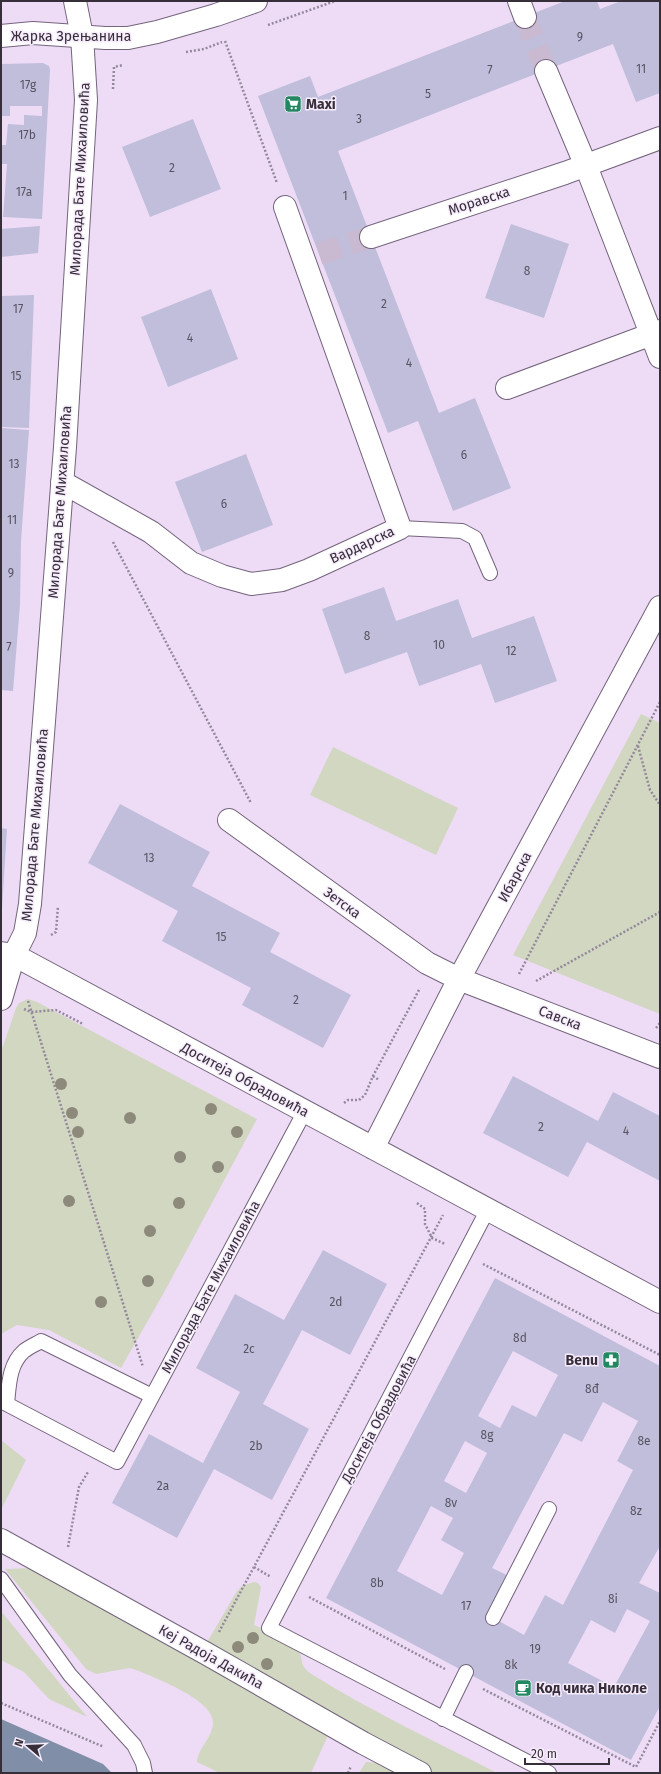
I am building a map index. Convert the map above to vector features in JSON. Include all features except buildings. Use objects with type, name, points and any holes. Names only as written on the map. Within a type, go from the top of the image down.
[{"type":"street","name":"Милорада Бате Михаиловића","points":[[10,1003],[7,954],[25,933],[30,904],[62,482],[86,100],[82,36],[75,1]]},
{"type":"street","name":"Жарка Зрењанина","points":[[1,36],[33,33],[105,38],[128,38],[157,32],[216,15],[256,1]]},
{"type":"street","points":[[546,70],[655,332],[660,357]]},
{"type":"street","name":"Моравска","points":[[371,237],[586,166],[660,138]]},
{"type":"street","name":"Вардарска","points":[[62,482],[151,532],[191,563],[222,576],[251,584],[282,580],[309,570],[400,528],[311,257],[285,207]]},
{"type":"street","points":[[507,388],[655,332]]},
{"type":"street","name":"Ибарска","points":[[373,1148],[459,979],[660,608]]},
{"type":"street","name":"Зетска","points":[[229,820],[427,963],[459,979]]},
{"type":"street","name":"Доситеја Обрадовића","points":[[7,954],[305,1111],[660,1302]]},
{"type":"street","name":"Савска","points":[[459,979],[660,1057]]},
{"type":"street","name":"Кеј Радоја Дакића","points":[[1,1540],[420,1773]]},
{"type":"lane","points":[[400,528],[462,531],[468,533],[475,538],[490,573]]},
{"type":"lane","name":"Милорада Бате Михаиловића","points":[[98,1452],[117,1462],[305,1111]]},
{"type":"lane","name":"Доситеја Обрадовића","points":[[443,1719],[269,1628],[488,1209]]},
{"type":"lane","points":[[98,1452],[4,1402],[10,1376],[15,1363],[24,1351],[41,1341],[152,1396]]},
{"type":"lane","points":[[493,1618],[549,1509]]},
{"type":"lane","points":[[1,1579],[70,1675],[134,1745],[143,1763],[145,1773]]},
{"type":"lane","points":[[466,1672],[443,1719],[549,1773]]},
{"type":"path","points":[[262,28],[335,1]]},
{"type":"path","points":[[181,53],[204,49],[232,38]]},
{"type":"path","points":[[225,41],[285,207]]},
{"type":"path","points":[[113,95],[114,67],[129,64]]},
{"type":"path","points":[[112,540],[254,808]]},
{"type":"path","points":[[506,998],[660,702]]},
{"type":"path","points":[[638,745],[650,790],[660,805]]},
{"type":"path","points":[[50,936],[56,932],[58,901]]},
{"type":"path","points":[[506,998],[660,912]]},
{"type":"path","points":[[334,1127],[343,1104],[348,1100],[359,1100],[363,1098],[373,1076],[420,988]]},
{"type":"path","points":[[27,998],[152,1396]]},
{"type":"path","points":[[10,1003],[31,1012],[56,1010],[84,1024]]},
{"type":"path","points":[[373,1076],[401,1094]]},
{"type":"path","points":[[207,1654],[456,1192]]},
{"type":"path","points":[[413,1200],[425,1209],[426,1224],[432,1238],[660,1355]]},
{"type":"path","points":[[62,1574],[79,1487],[98,1452]]},
{"type":"path","points":[[1,1704],[107,1748]]},
{"type":"path","points":[[636,1767],[660,1721]]},
{"type":"green space","points":[[641,714],[660,723],[660,1014],[513,955]]},
{"type":"green space","points":[[333,747],[458,808],[436,855],[310,795]]},
{"type":"green space","points":[[28,999],[37,1002],[257,1119],[167,1287],[121,1368],[49,1330],[17,1325],[1,1334],[1,1052],[16,1008],[19,1003]]},
{"type":"green space","points":[[1,1440],[26,1460],[1,1510]]},
{"type":"green space","points":[[35,1568],[329,1733],[311,1773],[220,1773],[197,1762],[200,1751],[212,1729],[213,1723],[211,1714],[204,1706],[183,1691],[139,1671],[130,1668],[96,1674],[86,1669],[5,1569]]},
{"type":"green space","points":[[254,1582],[258,1583],[261,1587],[254,1625],[278,1634],[290,1641],[298,1650],[305,1668],[313,1675],[381,1714],[497,1773],[427,1773],[206,1644],[237,1591],[242,1586]]},
{"type":"green space","points":[[1,1611],[87,1717],[49,1699],[24,1672],[1,1660]]},
{"type":"green space","points":[[366,1762],[378,1763],[398,1773],[359,1773]]},
{"type":"water","points":[[1,1719],[103,1764],[112,1773],[1,1773]]},
{"type":"tunnel","points":[[525,17],[546,71]]},
{"type":"tunnel","points":[[319,254],[371,237]]},
{"type":"place","name":"Maxi","points":[[293,104]]},
{"type":"place","name":"Benu","points":[[611,1360]]},
{"type":"place","name":"Код чика Николе","points":[[523,1688]]}]
